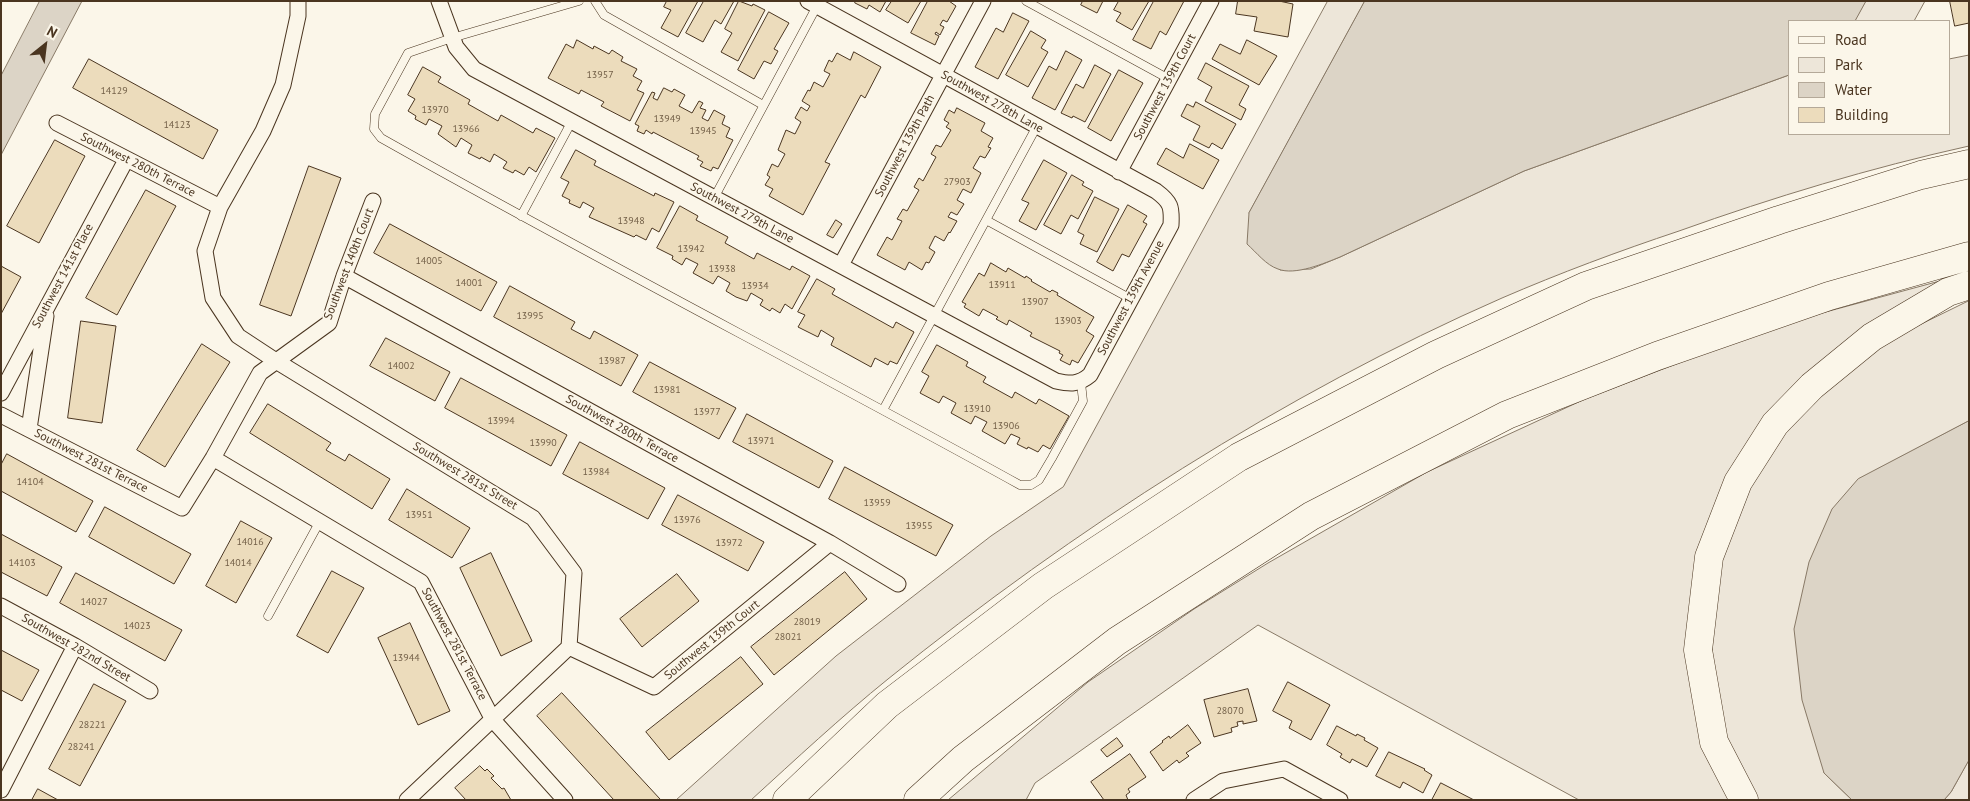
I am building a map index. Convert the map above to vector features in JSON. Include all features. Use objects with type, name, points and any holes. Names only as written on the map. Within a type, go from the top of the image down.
[{"type":"highway","points":[[787,800],[887,705],[1042,586],[1239,457],[1436,355],[1586,286],[1779,220],[1911,178],[1969,164]]},
{"type":"highway","points":[[918,800],[964,759],[1117,641],[1319,512],[1507,415],[1657,356],[1828,296],[1969,256]]},
{"type":"highway","points":[[1744,800],[1714,742],[1698,650],[1709,557],[1738,482],[1775,424],[1812,386],[1872,338],[1948,292],[1969,285]]},
{"type":"street","points":[[220,207],[263,131],[283,85],[298,16],[298,1]]},
{"type":"street","name":"Southwest 279th Lane","points":[[439,1],[456,48],[474,69],[1056,381],[1071,384],[1081,382]]},
{"type":"street","name":"Southwest 139th Path","points":[[841,265],[983,1]]},
{"type":"street","name":"Southwest 139th Court","points":[[1119,172],[1210,1]]},
{"type":"street","name":"Southwest 278th Lane","points":[[812,4],[1156,191],[1166,199],[1172,209]]},
{"type":"street","name":"Southwest 280th Terrace","points":[[57,123],[220,207]]},
{"type":"street","name":"Southwest 141st Place","points":[[1,392],[126,160]]},
{"type":"street","name":"Southwest 140th Court","points":[[276,361],[329,323],[344,276],[373,201]]},
{"type":"street","name":"Southwest 281st Street","points":[[220,207],[205,251],[213,298],[238,336],[534,518],[574,573],[569,646]]},
{"type":"street","name":"Southwest 139th Avenue","points":[[1081,382],[1090,375],[1171,225],[1172,209]]},
{"type":"street","name":"Southwest 280th Terrace","points":[[344,276],[830,543],[898,584]]},
{"type":"street","points":[[29,429],[47,304]]},
{"type":"street","points":[[213,458],[260,373],[276,361]]},
{"type":"street","name":"Southwest 281st Terrace","points":[[1,415],[182,508],[213,458],[421,582],[494,720],[565,800]]},
{"type":"street","name":"Southwest 139th Court","points":[[569,646],[654,687],[830,543]]},
{"type":"street","name":"Southwest 282nd Street","points":[[1,606],[75,646],[150,691]]},
{"type":"street","points":[[1,790],[75,646]]},
{"type":"street","points":[[407,800],[494,720],[569,646]]},
{"type":"street","points":[[1194,800],[1223,781],[1284,769],[1340,800]]},
{"type":"lane","points":[[579,1],[452,38],[408,53],[375,114],[374,129],[381,138],[521,216],[883,410],[1020,486],[1039,480],[1083,401],[1081,382]]},
{"type":"lane","points":[[595,1],[604,15],[763,105]]},
{"type":"lane","points":[[1026,1],[1169,79]]},
{"type":"lane","points":[[714,198],[763,105],[812,4]]},
{"type":"lane","points":[[521,216],[572,121]]},
{"type":"lane","points":[[883,410],[1037,126]]},
{"type":"lane","points":[[986,220],[1131,299]]},
{"type":"lane","points":[[268,616],[320,521]]},
{"type":"green space","points":[[1328,1],[1365,1],[1249,213],[1280,270],[1311,269],[1524,171],[1788,75],[1788,135],[1950,135],[1950,59],[1969,55],[1969,146],[1822,184],[1750,206],[1590,263],[1524,289],[1420,336],[1340,377],[1261,421],[1183,468],[1106,518],[1032,570],[888,679],[751,800],[676,800],[836,656],[991,536],[1063,487]]},
{"type":"green space","points":[[1866,1],[1925,1],[1915,20],[1856,20]]},
{"type":"green space","points":[[1955,277],[1825,360],[1700,563],[1732,800],[1579,800],[1258,625],[1035,783],[1026,800],[948,800],[1088,682],[1194,609],[1268,563],[1427,472],[1585,399],[1715,349],[1822,313]]},
{"type":"green space","points":[[1969,301],[1969,421],[1858,480],[1824,773],[1852,800],[1754,800],[1731,750],[1721,720],[1714,681],[1712,646],[1722,555],[1745,490],[1785,427],[1865,356],[1905,332]]},
{"type":"green space","points":[[1969,760],[1969,800],[1944,800],[1951,792]]},
{"type":"water","points":[[40,1],[82,1],[1,155],[1,76]]},
{"type":"water","points":[[1365,1],[1866,1],[1856,20],[1788,20],[1788,75],[1524,171],[1340,257],[1310,268],[1285,271],[1266,262],[1247,244],[1249,213]]},
{"type":"water","points":[[1969,421],[1969,760],[1951,792],[1944,800],[1852,800],[1824,773],[1802,700],[1794,629],[1809,562],[1832,509],[1858,479]]},
{"type":"building","points":[[667,1],[698,1],[678,37],[661,28],[671,10],[664,7]]},
{"type":"building","points":[[704,1],[734,1],[721,24],[715,20],[703,42],[686,33]]},
{"type":"building","points":[[739,1],[752,6],[753,4],[765,10],[738,61],[721,52],[732,33],[725,29]]},
{"type":"building","points":[[856,1],[886,1],[880,12],[869,5],[867,9],[855,3]]},
{"type":"building","points":[[892,1],[921,1],[908,23],[886,10]]},
{"type":"building","points":[[928,1],[949,1],[956,6],[947,22],[943,20],[940,25],[944,27],[940,35],[936,32],[935,34],[939,36],[935,45],[911,33]]},
{"type":"building","points":[[1083,1],[1103,1],[1097,13],[1081,5]]},
{"type":"building","points":[[1119,1],[1149,1],[1132,30],[1116,21],[1121,13],[1114,10]]},
{"type":"building","points":[[1154,1],[1184,1],[1166,35],[1160,31],[1151,49],[1133,40]]},
{"type":"building","points":[[1238,1],[1279,1],[1293,4],[1288,37],[1254,31],[1257,17],[1236,14]]},
{"type":"building","points":[[1950,1],[1969,1],[1969,23],[1955,26]]},
{"type":"building","points":[[769,12],[789,23],[774,49],[778,51],[771,64],[764,61],[754,79],[738,70]]},
{"type":"building","points":[[1013,13],[1029,21],[998,79],[975,67],[996,28],[1003,32]]},
{"type":"building","points":[[1031,31],[1046,40],[1041,48],[1048,52],[1028,87],[1006,75]]},
{"type":"building","points":[[577,40],[593,49],[594,46],[609,54],[612,50],[623,57],[621,61],[637,69],[633,76],[642,81],[637,90],[644,93],[630,121],[601,106],[604,102],[581,90],[579,94],[548,78],[566,44],[573,48]]},
{"type":"building","points":[[1247,40],[1277,56],[1259,85],[1212,59],[1220,44],[1240,54]]},
{"type":"building","points":[[1066,51],[1082,60],[1055,110],[1032,98],[1049,66],[1056,70]]},
{"type":"building","points":[[854,52],[881,67],[865,98],[861,95],[825,162],[830,164],[803,215],[769,196],[773,189],[765,185],[770,177],[767,175],[772,164],[778,167],[785,154],[778,150],[786,130],[795,134],[801,122],[795,118],[801,107],[807,111],[810,106],[802,101],[808,90],[810,91],[814,82],[823,87],[830,74],[824,71],[829,60],[832,62],[837,53],[850,60]]},
{"type":"building","points":[[89,59],[218,130],[203,159],[73,88]]},
{"type":"building","points":[[1206,63],[1249,86],[1239,105],[1246,109],[1241,120],[1205,101],[1212,87],[1198,79]]},
{"type":"building","points":[[1095,65],[1111,74],[1085,122],[1061,113],[1076,84],[1083,88]]},
{"type":"building","points":[[423,67],[441,77],[438,82],[470,100],[468,104],[498,121],[501,115],[533,133],[536,128],[555,138],[536,172],[529,167],[524,175],[515,170],[513,173],[503,168],[507,162],[494,154],[490,162],[481,157],[480,159],[468,153],[472,145],[461,138],[456,147],[438,134],[442,126],[429,119],[426,125],[415,119],[416,116],[408,111],[415,99],[408,95]]},
{"type":"building","points":[[1119,70],[1143,83],[1111,141],[1088,128]]},
{"type":"building","points":[[664,88],[672,92],[674,89],[685,95],[679,106],[692,113],[699,101],[703,103],[700,108],[706,110],[702,118],[708,121],[714,110],[725,116],[722,124],[730,128],[726,137],[733,140],[718,169],[713,167],[711,171],[700,166],[703,162],[697,159],[699,156],[653,132],[652,134],[646,130],[644,134],[637,131],[639,126],[635,124],[652,92],[655,93],[653,98],[657,100]]},
{"type":"building","points":[[1196,102],[1236,124],[1222,149],[1212,143],[1209,148],[1193,140],[1200,126],[1181,116],[1187,104],[1193,107]]},
{"type":"building","points":[[957,108],[985,123],[981,131],[993,138],[988,147],[991,148],[985,158],[980,156],[973,168],[981,173],[971,193],[963,189],[957,200],[964,204],[957,215],[951,212],[948,217],[957,221],[950,233],[944,241],[935,236],[929,248],[935,252],[929,263],[926,262],[922,270],[909,262],[905,270],[877,255],[887,237],[892,240],[902,221],[897,219],[903,209],[907,211],[919,190],[914,187],[919,178],[923,181],[936,157],[931,154],[936,145],[941,147],[951,130],[946,127],[949,123],[944,120],[949,110],[954,113]]},
{"type":"building","points":[[55,140],[85,156],[39,243],[7,226]]},
{"type":"building","points":[[1190,144],[1219,160],[1203,189],[1157,164],[1166,148],[1183,158]]},
{"type":"building","points":[[576,150],[596,161],[594,165],[654,196],[655,193],[674,202],[659,232],[652,228],[646,240],[636,235],[634,237],[589,217],[594,208],[583,202],[580,208],[569,203],[570,200],[562,196],[569,182],[561,178]]},
{"type":"building","points":[[1044,160],[1067,173],[1036,230],[1019,221],[1029,203],[1022,200]]},
{"type":"building","points":[[309,166],[341,178],[291,316],[260,305]]},
{"type":"building","points":[[1072,175],[1084,182],[1082,185],[1093,191],[1078,219],[1071,215],[1061,234],[1044,225]]},
{"type":"building","points":[[146,190],[176,206],[117,315],[86,298]]},
{"type":"building","points":[[1095,197],[1119,209],[1097,252],[1080,244],[1084,235],[1078,232]]},
{"type":"building","points":[[1128,205],[1147,216],[1143,222],[1147,224],[1129,257],[1122,254],[1113,271],[1097,262]]},
{"type":"building","points":[[680,206],[698,216],[696,220],[728,237],[725,243],[754,259],[757,253],[790,270],[792,266],[810,276],[792,309],[785,304],[780,313],[772,308],[770,311],[760,305],[763,300],[751,293],[747,301],[736,297],[726,291],[730,283],[718,276],[713,284],[693,273],[698,264],[686,258],[682,265],[672,259],[673,256],[657,248]]},
{"type":"building","points":[[836,220],[842,224],[833,238],[827,235]]},
{"type":"building","points":[[390,224],[497,282],[481,311],[374,253]]},
{"type":"building","points":[[991,263],[1006,272],[1008,268],[1025,278],[1026,276],[1050,292],[1052,290],[1058,293],[1057,295],[1094,317],[1086,331],[1094,336],[1078,363],[1072,360],[1070,365],[1060,360],[1063,355],[1059,353],[1060,351],[1030,336],[1032,333],[1009,320],[1007,325],[996,319],[998,317],[983,309],[979,316],[964,307],[966,304],[962,302],[979,273],[984,276]]},
{"type":"building","points":[[1,266],[21,277],[1,314]]},
{"type":"building","points":[[817,279],[835,289],[832,294],[893,328],[896,322],[914,332],[897,364],[890,361],[888,365],[875,358],[871,367],[831,345],[834,338],[821,330],[818,337],[798,327],[805,315],[798,312]]},
{"type":"building","points":[[510,286],[575,322],[571,329],[590,339],[594,331],[638,355],[621,386],[494,317]]},
{"type":"building","points":[[81,321],[116,326],[102,423],[68,418]]},
{"type":"building","points":[[386,338],[450,372],[435,401],[370,366]]},
{"type":"building","points":[[202,344],[230,362],[165,467],[137,450]]},
{"type":"building","points":[[937,345],[968,362],[966,366],[986,377],[983,382],[1012,398],[1015,392],[1036,404],[1039,399],[1069,416],[1050,449],[1043,445],[1038,452],[1028,447],[1027,449],[1017,444],[1020,438],[1011,434],[1005,444],[982,431],[987,422],[975,416],[971,424],[951,413],[956,403],[943,396],[939,403],[920,393],[929,376],[922,372]]},
{"type":"building","points":[[650,362],[736,408],[719,439],[633,392]]},
{"type":"building","points":[[461,378],[567,435],[551,466],[445,408]]},
{"type":"building","points":[[268,404],[331,443],[326,450],[345,461],[349,454],[390,479],[372,509],[250,433]]},
{"type":"building","points":[[747,414],[833,461],[819,488],[733,442]]},
{"type":"building","points":[[580,442],[665,488],[648,519],[563,474]]},
{"type":"building","points":[[7,454],[93,501],[76,532],[1,491],[1,465]]},
{"type":"building","points":[[845,467],[953,525],[936,556],[829,499]]},
{"type":"building","points":[[407,489],[470,528],[452,558],[389,520]]},
{"type":"building","points":[[678,495],[764,542],[748,571],[662,525]]},
{"type":"building","points":[[105,507],[191,554],[174,584],[89,537]]},
{"type":"building","points":[[241,521],[272,538],[236,603],[206,586]]},
{"type":"building","points":[[1,534],[62,567],[47,596],[1,572]]},
{"type":"building","points":[[491,553],[532,641],[501,656],[460,568]]},
{"type":"building","points":[[332,571],[364,588],[328,653],[297,636]]},
{"type":"building","points":[[845,572],[867,599],[774,675],[751,647]]},
{"type":"building","points":[[76,573],[182,630],[165,661],[60,603]]},
{"type":"building","points":[[677,574],[699,601],[642,647],[620,619]]},
{"type":"building","points":[[410,623],[450,711],[418,725],[378,638]]},
{"type":"building","points":[[1,650],[39,670],[22,701],[1,690]]},
{"type":"building","points":[[741,657],[763,684],[669,760],[646,732]]},
{"type":"building","points":[[1288,682],[1330,705],[1311,740],[1289,728],[1292,721],[1273,711]]},
{"type":"building","points":[[94,684],[126,701],[80,786],[49,769]]},
{"type":"building","points":[[1248,689],[1257,721],[1243,724],[1243,721],[1237,722],[1238,726],[1231,728],[1232,732],[1214,737],[1204,700]]},
{"type":"building","points":[[562,693],[660,800],[614,800],[537,716]]},
{"type":"building","points":[[1188,725],[1201,743],[1186,753],[1189,756],[1179,763],[1177,760],[1163,771],[1150,752],[1169,736],[1170,738]]},
{"type":"building","points":[[1337,726],[1356,736],[1357,734],[1365,738],[1364,740],[1378,748],[1367,767],[1352,759],[1350,763],[1340,757],[1342,754],[1327,745]]},
{"type":"building","points":[[1117,738],[1123,746],[1107,757],[1101,750]]},
{"type":"building","points":[[1389,752],[1425,769],[1432,775],[1423,793],[1403,782],[1400,788],[1376,776]]},
{"type":"building","points":[[1130,754],[1146,777],[1128,789],[1130,792],[1126,795],[1128,800],[1104,800],[1091,782]]},
{"type":"building","points":[[480,766],[485,771],[487,769],[494,776],[491,778],[502,789],[504,788],[511,800],[466,800],[455,788]]},
{"type":"building","points":[[1441,783],[1474,800],[1432,800]]},
{"type":"building","points":[[38,789],[58,800],[32,800]]}]
